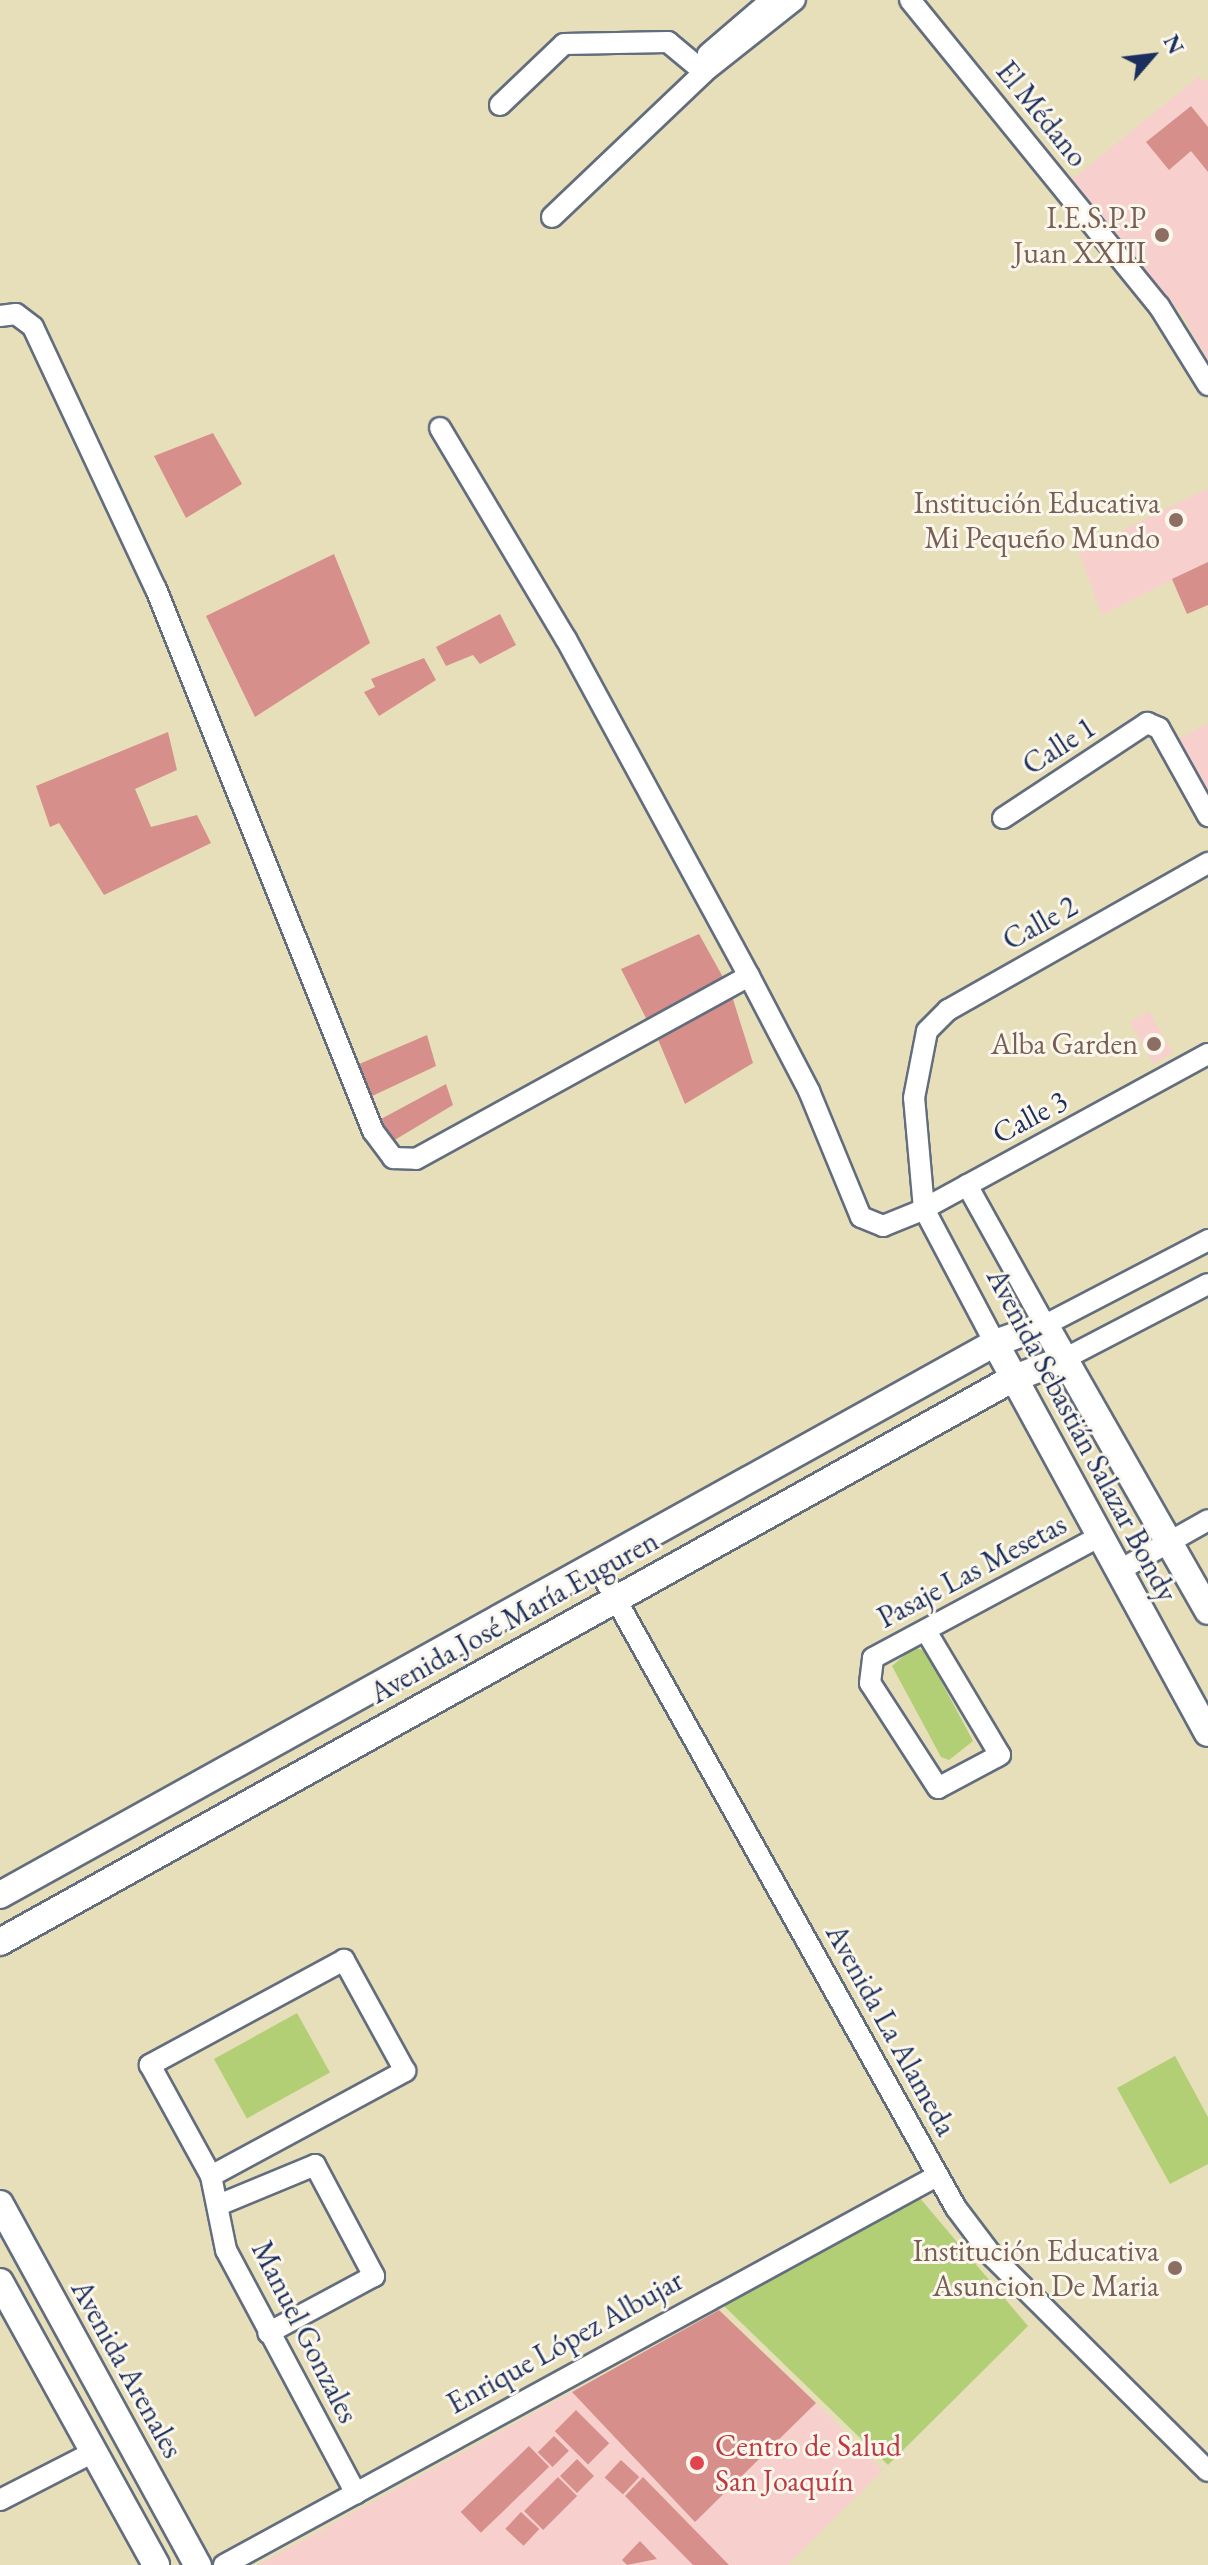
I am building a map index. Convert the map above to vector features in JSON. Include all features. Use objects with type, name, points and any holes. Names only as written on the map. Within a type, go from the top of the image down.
[{"type":"street","points":[[704,72],[708,54],[771,0]]},
{"type":"street","points":[[552,217],[704,72],[795,0]]},
{"type":"street","name":"El Médano","points":[[910,0],[1159,306],[1208,385]]},
{"type":"street","points":[[500,105],[564,44],[668,42],[704,72]]},
{"type":"street","points":[[0,316],[16,314],[33,327],[156,589],[387,1153],[416,1159],[749,976]]},
{"type":"street","name":"Calle 3","points":[[440,428],[566,639],[749,976],[809,1091],[861,1217],[883,1226],[924,1209],[1208,1054]]},
{"type":"street","name":"Calle 1","points":[[1003,818],[1147,723],[1159,728],[1208,816]]},
{"type":"street","name":"Calle 2","points":[[924,1209],[918,1052],[948,1010],[1208,863]]},
{"type":"street","name":"Avenida Sebastián Salazar Bondy","points":[[967,1185],[1208,1611]]},
{"type":"street","name":"Avenida Sebastián Salazar Bondy","points":[[924,1209],[1012,1379],[1208,1733]]},
{"type":"street","points":[[1045,1325],[1208,1240]]},
{"type":"street","points":[[1064,1359],[1208,1284]]},
{"type":"street","name":"Avenida José María Euguren","points":[[0,1895],[595,1562],[995,1343],[1045,1325]]},
{"type":"street","name":"Avenida José María Euguren","points":[[0,1942],[616,1596],[1012,1379],[1064,1359]]},
{"type":"street","points":[[1118,1571],[1208,1520]]},
{"type":"street","name":"Pasaje Las Mesetas","points":[[926,1631],[1000,1755],[938,1788],[870,1683],[873,1658],[1099,1537]]},
{"type":"street","name":"Avenida La Alameda","points":[[595,1562],[937,2176],[993,2257],[1208,2471]]},
{"type":"street","name":"Manuel Gonzales","points":[[211,2176],[405,2071],[344,1960],[150,2065],[211,2176],[221,2204],[226,2250],[356,2493]]},
{"type":"street","points":[[221,2204],[315,2165],[374,2276],[268,2333]]},
{"type":"street","name":"Enrique López Albujar","points":[[224,2565],[937,2176]]},
{"type":"street","name":"Avenida Arenales","points":[[0,2204],[198,2565]]},
{"type":"street","points":[[0,2282],[156,2565]]},
{"type":"street","points":[[0,2500],[94,2452]]},
{"type":"shaded area","name":"I.E.S.P.P Juan XXIII","points":[[1198,77],[1208,81],[1208,362],[1184,317],[1070,181]]},
{"type":"shaded area","name":"Institución Educativa Mi Pequeño Mundo","points":[[1208,488],[1208,562],[1102,615],[1079,552]]},
{"type":"shaded area","points":[[1208,723],[1208,799],[1175,741]]},
{"type":"shaded area","name":"Alba Garden","points":[[1149,1011],[1172,1053],[1153,1064],[1130,1022]]},
{"type":"shaded area","points":[[572,2392],[695,2522],[816,2403],[883,2470],[788,2565],[258,2565]]},
{"type":"green space","points":[[914,1647],[925,1651],[973,1741],[949,1760],[941,1757],[892,1666]]},
{"type":"green space","points":[[297,2013],[330,2072],[247,2119],[214,2059]]},
{"type":"green space","points":[[1175,2056],[1208,2117],[1208,2164],[1170,2184],[1117,2088]]},
{"type":"green space","points":[[919,2197],[1028,2326],[888,2465],[722,2304]]},
{"type":"building","points":[[1191,106],[1208,127],[1208,172],[1191,151],[1169,170],[1146,142]]},
{"type":"building","points":[[213,433],[242,484],[186,518],[154,456]]},
{"type":"building","points":[[334,554],[370,643],[255,717],[206,616]]},
{"type":"building","points":[[1208,562],[1208,605],[1187,614],[1172,579]]},
{"type":"building","points":[[500,614],[516,645],[480,664],[473,655],[446,666],[436,647]]},
{"type":"building","points":[[424,658],[436,680],[379,716],[364,692],[375,687],[371,679]]},
{"type":"building","points":[[168,732],[177,770],[135,789],[151,827],[197,815],[211,843],[104,895],[59,823],[50,827],[36,786]]},
{"type":"building","points":[[699,934],[724,979],[649,1024],[621,969]]},
{"type":"building","points":[[732,996],[753,1063],[685,1104],[657,1037]]},
{"type":"building","points":[[427,1035],[436,1066],[368,1098],[357,1065]]},
{"type":"building","points":[[446,1084],[453,1105],[393,1141],[381,1119]]},
{"type":"building","name":"Centro de Salud San Joaquín","points":[[719,2310],[816,2403],[695,2522],[572,2392]]},
{"type":"building","points":[[576,2410],[609,2443],[588,2464],[555,2431]]},
{"type":"building","points":[[554,2436],[569,2451],[553,2467],[538,2452]]},
{"type":"building","points":[[529,2446],[549,2467],[481,2533],[461,2512]]},
{"type":"building","points":[[577,2459],[594,2476],[577,2493],[560,2476]]},
{"type":"building","points":[[621,2460],[639,2477],[623,2495],[605,2478]]},
{"type":"building","points":[[558,2477],[577,2496],[543,2530],[524,2511]]},
{"type":"building","points":[[643,2477],[729,2565],[693,2565],[625,2496]]},
{"type":"building","points":[[521,2512],[539,2529],[524,2546],[505,2529]]},
{"type":"building","points":[[640,2541],[657,2559],[627,2565],[622,2560]]},
{"type":"place","name":"I.E.S.P.P Juan XXIII","points":[[1162,235]]},
{"type":"place","name":"Institución Educativa Mi Pequeño Mundo","points":[[1176,520]]},
{"type":"place","name":"Alba Garden","points":[[1154,1044]]},
{"type":"place","name":"Institución Educativa Asuncion De Maria","points":[[1175,2268]]},
{"type":"place","name":"Centro de Salud San Joaquín","points":[[697,2463]]}]
